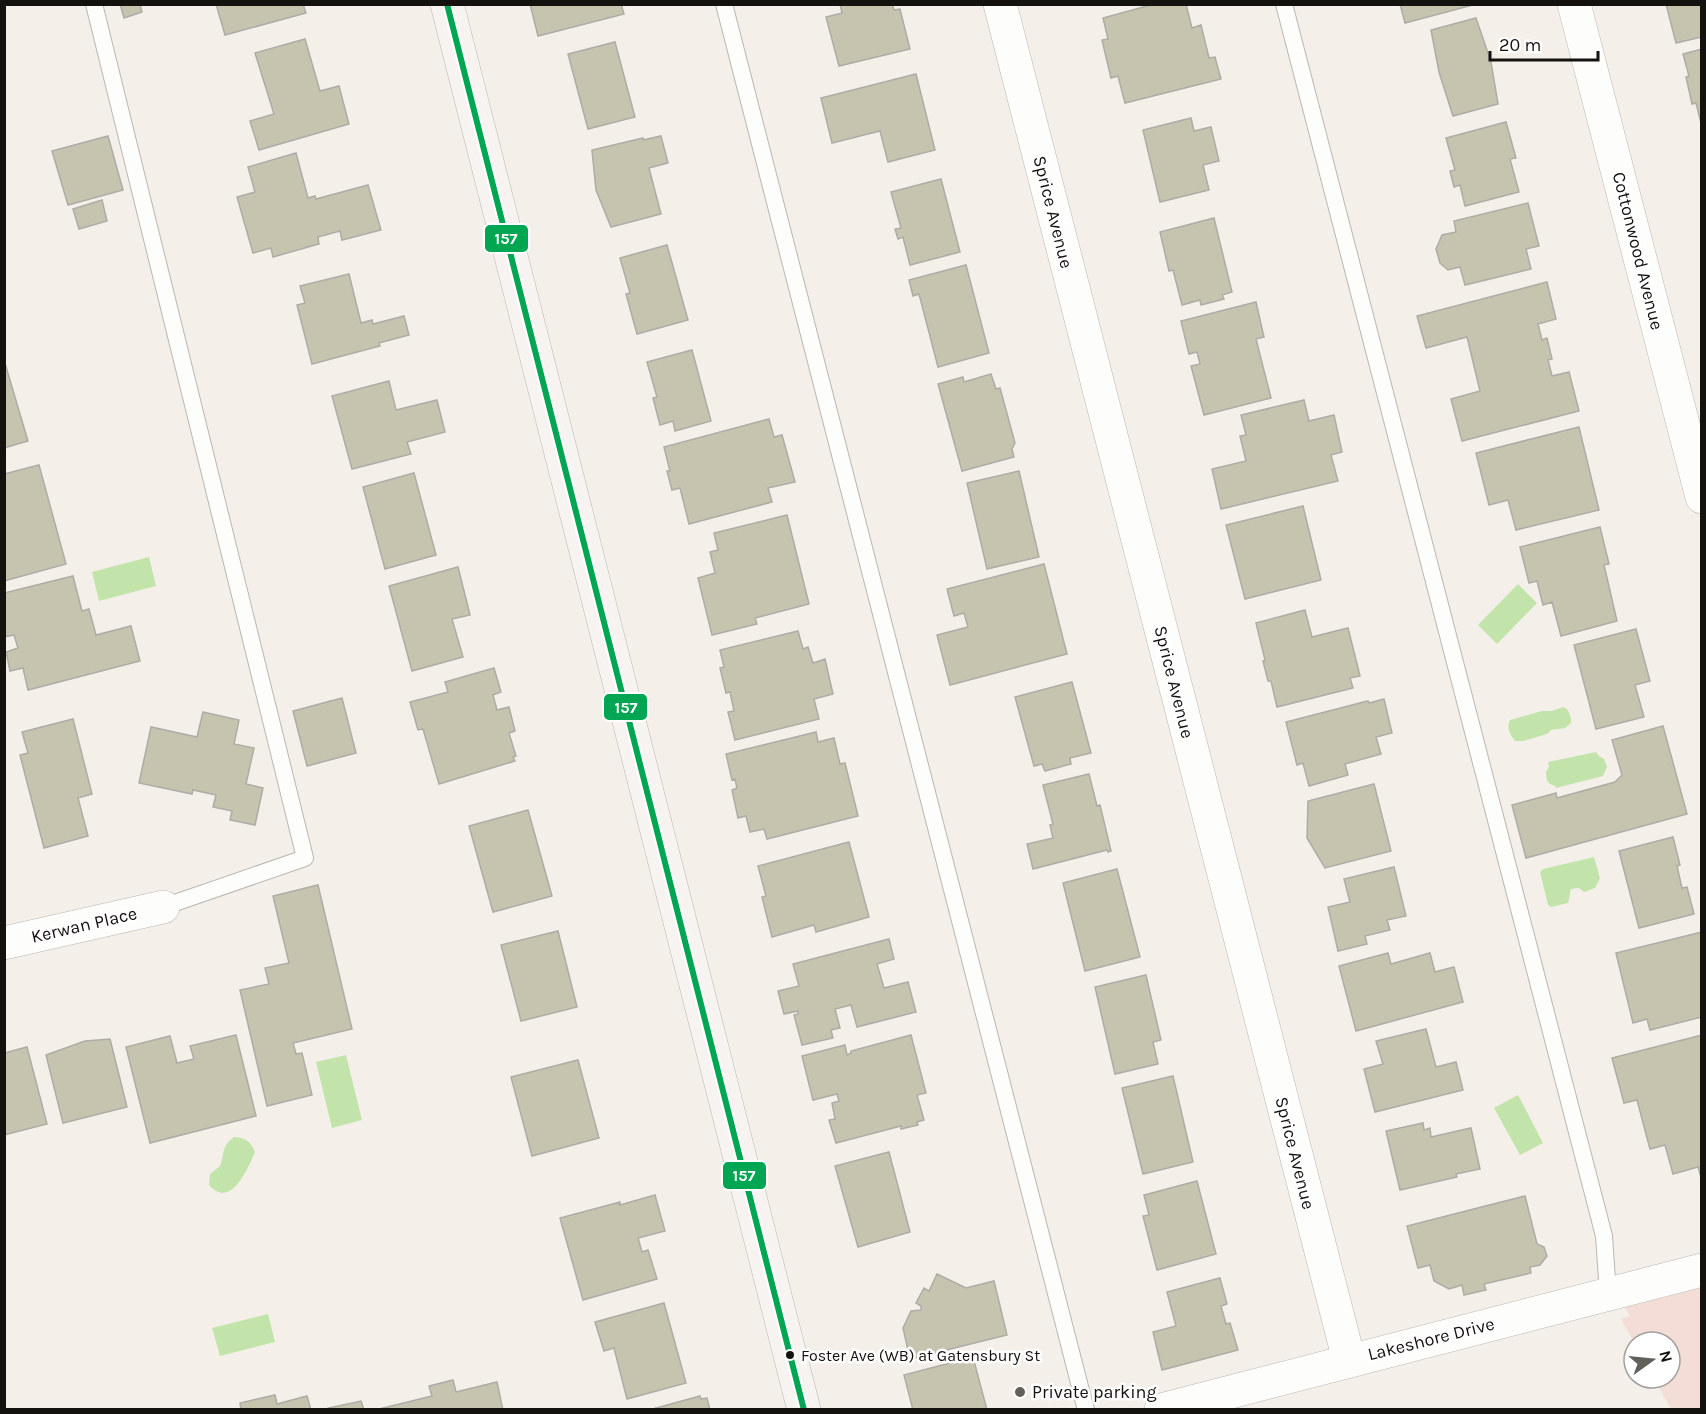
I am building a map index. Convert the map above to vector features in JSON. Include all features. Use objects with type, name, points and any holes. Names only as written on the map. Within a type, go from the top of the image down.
[{"type":"street","points":[[447,4],[804,1410]]},
{"type":"street","name":"Sprice Avenue","points":[[1000,4],[1349,1360]]},
{"type":"street","name":"Cottonwood Avenue","points":[[1574,4],[1701,497]]},
{"type":"street","name":"Kerwan Place","points":[[4,943],[163,907]]},
{"type":"street","name":"Lakeshore Drive","points":[[1161,1410],[1701,1270]]},
{"type":"lane","points":[[94,4],[305,858],[163,907]]},
{"type":"lane","points":[[724,4],[1086,1410]]},
{"type":"lane","points":[[1284,4],[1604,1236],[1608,1294]]},
{"type":"shaded area","points":[[149,557],[156,586],[99,601],[92,572]]},
{"type":"shaded area","points":[[1518,584],[1537,603],[1497,644],[1478,625]]},
{"type":"shaded area","points":[[1563,707],[1569,712],[1571,718],[1571,723],[1565,728],[1551,730],[1547,734],[1523,741],[1515,741],[1510,733],[1508,726],[1510,720]]},
{"type":"shaded area","points":[[1596,752],[1604,759],[1607,767],[1603,776],[1556,788],[1548,781],[1546,772],[1549,767],[1548,762]]},
{"type":"shaded area","points":[[1594,857],[1600,878],[1595,888],[1584,892],[1579,888],[1571,889],[1568,903],[1551,907],[1548,905],[1540,872],[1543,869]]},
{"type":"shaded area","points":[[346,1055],[362,1120],[332,1128],[316,1062]]},
{"type":"shaded area","points":[[1518,1095],[1543,1143],[1520,1155],[1494,1108]]},
{"type":"shaded area","points":[[234,1137],[247,1141],[255,1152],[238,1184],[224,1193],[209,1185],[210,1174],[220,1166],[225,1147]]},
{"type":"shaded area","points":[[1701,1288],[1701,1409],[1671,1409],[1661,1390],[1682,1390],[1682,1330],[1627,1330],[1621,1319],[1630,1316],[1625,1307]]},
{"type":"shaded area","points":[[268,1314],[275,1342],[220,1356],[212,1328]]},
{"type":"building","points":[[120,4],[140,4],[142,12],[124,18]]},
{"type":"building","points":[[216,4],[303,4],[306,13],[225,35]]},
{"type":"building","points":[[530,4],[621,4],[624,14],[538,36]]},
{"type":"building","points":[[840,4],[892,4],[894,10],[900,9],[910,49],[839,66],[826,17],[842,13]]},
{"type":"building","points":[[1154,4],[1186,4],[1192,28],[1201,25],[1209,58],[1215,57],[1221,79],[1125,103],[1118,76],[1111,78],[1102,40],[1108,39],[1103,18]]},
{"type":"building","points":[[1400,4],[1473,4],[1473,5],[1405,23]]},
{"type":"building","points":[[1666,4],[1702,4],[1702,37],[1676,43]]},
{"type":"building","points":[[1476,18],[1491,62],[1498,104],[1453,116],[1439,72],[1431,30]]},
{"type":"building","points":[[305,39],[320,91],[339,86],[349,124],[259,150],[250,121],[274,114],[255,53]]},
{"type":"building","points":[[615,42],[635,117],[588,129],[568,54]]},
{"type":"building","points":[[1702,49],[1702,127],[1696,103],[1692,104],[1686,77],[1689,76],[1683,54]]},
{"type":"building","points":[[916,74],[935,150],[888,162],[880,131],[832,143],[821,98]]},
{"type":"building","points":[[1191,118],[1194,131],[1211,127],[1219,161],[1203,165],[1209,190],[1160,202],[1143,130]]},
{"type":"building","points":[[1506,122],[1516,158],[1510,159],[1519,192],[1465,206],[1460,185],[1454,187],[1450,171],[1455,170],[1446,138]]},
{"type":"building","points":[[108,136],[123,190],[68,205],[52,151]]},
{"type":"building","points":[[661,136],[668,163],[649,168],[661,214],[611,227],[596,190],[592,150]]},
{"type":"building","points":[[296,153],[308,198],[315,196],[316,199],[368,185],[381,230],[342,240],[340,231],[318,237],[319,244],[273,257],[271,248],[253,253],[237,197],[255,192],[248,167]]},
{"type":"building","points":[[941,179],[960,252],[910,265],[903,237],[898,239],[895,229],[901,228],[891,192]]},
{"type":"building","points":[[102,200],[107,221],[79,229],[73,209]]},
{"type":"building","points":[[1528,203],[1539,246],[1526,249],[1531,269],[1465,285],[1460,267],[1448,270],[1440,263],[1436,249],[1442,235],[1456,232],[1454,221]]},
{"type":"building","points":[[1214,218],[1232,292],[1222,295],[1224,299],[1201,305],[1200,300],[1182,305],[1173,270],[1169,271],[1160,232]]},
{"type":"building","points":[[667,245],[688,320],[637,334],[626,294],[630,293],[620,258]]},
{"type":"building","points":[[966,265],[989,353],[938,367],[919,294],[913,296],[909,280]]},
{"type":"building","points":[[349,274],[361,323],[372,320],[373,324],[404,316],[409,335],[379,343],[380,346],[312,364],[297,305],[305,303],[300,286]]},
{"type":"building","points":[[1547,282],[1556,319],[1538,324],[1542,340],[1547,338],[1552,359],[1548,360],[1552,376],[1569,372],[1579,411],[1462,441],[1451,399],[1480,391],[1467,337],[1426,348],[1417,316]]},
{"type":"building","points":[[1256,302],[1264,337],[1256,339],[1271,398],[1204,415],[1191,366],[1200,364],[1197,352],[1189,354],[1181,321]]},
{"type":"building","points":[[692,350],[711,421],[675,431],[673,421],[660,425],[653,398],[657,397],[647,362]]},
{"type":"building","points":[[4,360],[28,441],[4,448]]},
{"type":"building","points":[[991,374],[996,389],[1000,388],[1015,443],[1012,449],[1014,457],[962,471],[938,384],[963,377],[964,382]]},
{"type":"building","points":[[389,381],[396,410],[437,400],[445,432],[407,442],[411,454],[352,469],[332,396]]},
{"type":"building","points":[[1304,400],[1309,421],[1334,415],[1342,452],[1331,455],[1338,481],[1221,509],[1212,469],[1246,461],[1240,436],[1246,435],[1241,415]]},
{"type":"building","points":[[769,419],[774,437],[782,435],[795,482],[768,488],[772,502],[689,524],[680,488],[672,490],[664,447]]},
{"type":"building","points":[[1579,427],[1599,510],[1516,530],[1508,500],[1489,505],[1476,453]]},
{"type":"building","points":[[39,465],[66,564],[4,581],[4,474]]},
{"type":"building","points":[[1019,471],[1039,557],[987,569],[967,483]]},
{"type":"building","points":[[414,473],[436,555],[385,569],[363,487]]},
{"type":"building","points":[[1303,506],[1321,580],[1245,599],[1226,525]]},
{"type":"building","points":[[787,515],[809,604],[755,618],[757,624],[712,635],[698,578],[715,573],[710,552],[718,550],[714,533]]},
{"type":"building","points":[[1600,527],[1609,564],[1604,565],[1617,621],[1561,636],[1552,602],[1543,605],[1537,581],[1529,583],[1520,547]]},
{"type":"building","points":[[1044,564],[1067,654],[950,685],[937,635],[968,627],[964,613],[954,616],[947,589]]},
{"type":"building","points":[[458,567],[470,615],[452,619],[463,657],[412,671],[389,586]]},
{"type":"building","points":[[73,576],[82,611],[89,609],[96,635],[131,626],[140,661],[28,690],[23,668],[10,671],[6,652],[18,648],[14,635],[4,637],[4,593]]},
{"type":"building","points":[[1305,610],[1312,637],[1348,628],[1360,676],[1350,678],[1353,688],[1277,707],[1271,681],[1268,681],[1263,661],[1265,660],[1256,623]]},
{"type":"building","points":[[1636,629],[1650,681],[1635,685],[1644,717],[1596,729],[1574,645]]},
{"type":"building","points":[[798,631],[803,649],[808,647],[813,663],[825,659],[833,694],[814,699],[819,719],[735,740],[728,712],[734,711],[730,692],[726,693],[720,668],[724,667],[720,650]]},
{"type":"building","points":[[494,668],[501,692],[493,695],[497,710],[509,707],[515,731],[509,733],[516,756],[513,757],[515,761],[439,784],[423,729],[418,730],[410,702],[448,692],[445,682]]},
{"type":"building","points":[[1072,682],[1091,753],[1070,758],[1071,764],[1045,771],[1042,764],[1034,766],[1015,697]]},
{"type":"building","points":[[342,698],[356,753],[307,766],[293,711]]},
{"type":"building","points":[[1384,699],[1392,733],[1376,737],[1381,754],[1345,764],[1348,775],[1309,786],[1303,763],[1297,765],[1286,722]]},
{"type":"building","points":[[203,712],[239,720],[234,744],[254,748],[246,784],[263,788],[255,825],[230,820],[232,811],[213,807],[216,795],[193,790],[192,794],[139,783],[151,727],[197,737]]},
{"type":"building","points":[[73,719],[92,794],[78,798],[88,836],[44,848],[20,755],[28,753],[22,732]]},
{"type":"building","points":[[1663,726],[1687,814],[1526,858],[1512,805],[1556,793],[1557,798],[1615,782],[1622,775],[1612,740]]},
{"type":"building","points":[[816,732],[818,742],[834,738],[840,764],[845,763],[858,816],[767,839],[764,829],[750,832],[746,816],[738,818],[732,790],[737,788],[735,779],[732,780],[726,754]]},
{"type":"building","points":[[1089,774],[1097,806],[1100,805],[1111,851],[1107,850],[1033,869],[1027,844],[1053,838],[1050,825],[1053,824],[1043,785]]},
{"type":"building","points":[[1374,784],[1391,851],[1325,868],[1307,838],[1308,801]]},
{"type":"building","points":[[528,810],[552,896],[493,912],[469,826]]},
{"type":"building","points":[[1673,837],[1680,865],[1677,866],[1682,888],[1687,887],[1694,914],[1639,928],[1619,851]]},
{"type":"building","points":[[849,842],[869,917],[816,932],[814,925],[772,937],[762,897],[766,896],[758,866]]},
{"type":"building","points":[[1394,867],[1406,916],[1387,920],[1390,930],[1365,936],[1367,944],[1338,951],[1328,907],[1350,902],[1344,879]]},
{"type":"building","points":[[1117,869],[1140,957],[1085,971],[1063,883]]},
{"type":"building","points":[[318,885],[352,1029],[293,1043],[296,1054],[302,1053],[312,1095],[267,1106],[240,990],[269,984],[265,968],[289,963],[273,896]]},
{"type":"building","points":[[558,931],[577,1007],[521,1021],[501,945]]},
{"type":"building","points":[[1702,932],[1702,1017],[1650,1030],[1647,1019],[1633,1023],[1616,953]]},
{"type":"building","points":[[889,939],[894,959],[877,964],[884,988],[908,982],[916,1012],[857,1027],[851,1005],[835,1009],[840,1028],[831,1030],[833,1038],[802,1045],[794,1015],[798,1014],[798,1011],[784,1014],[778,991],[799,986],[793,964]]},
{"type":"building","points":[[1388,953],[1391,964],[1430,953],[1435,972],[1454,967],[1463,1002],[1356,1031],[1339,966]]},
{"type":"building","points":[[1146,975],[1161,1040],[1153,1042],[1158,1064],[1115,1074],[1095,987]]},
{"type":"building","points":[[1426,1029],[1436,1067],[1456,1062],[1463,1090],[1375,1112],[1364,1069],[1383,1064],[1376,1041]]},
{"type":"building","points":[[236,1035],[256,1116],[150,1143],[126,1047],[170,1036],[177,1063],[194,1059],[190,1046]]},
{"type":"building","points":[[911,1035],[926,1093],[917,1095],[924,1120],[917,1122],[918,1125],[901,1129],[901,1126],[836,1143],[829,1120],[835,1119],[832,1103],[839,1101],[837,1094],[813,1100],[802,1056],[845,1045],[847,1055],[851,1051]]},
{"type":"building","points":[[1702,1035],[1702,1181],[1698,1167],[1673,1174],[1665,1145],[1650,1149],[1637,1100],[1624,1103],[1612,1058]]},
{"type":"building","points":[[110,1039],[127,1107],[63,1123],[46,1055],[85,1041]]},
{"type":"building","points":[[27,1047],[47,1124],[4,1135],[4,1053]]},
{"type":"building","points":[[578,1060],[599,1138],[532,1156],[511,1077]]},
{"type":"building","points":[[1173,1076],[1193,1162],[1143,1174],[1122,1088]]},
{"type":"building","points":[[1423,1123],[1424,1130],[1430,1128],[1431,1137],[1471,1128],[1480,1169],[1456,1174],[1457,1177],[1400,1190],[1386,1131]]},
{"type":"building","points":[[889,1152],[910,1232],[858,1247],[835,1166]]},
{"type":"building","points":[[1197,1181],[1216,1254],[1157,1270],[1143,1216],[1149,1215],[1144,1195]]},
{"type":"building","points":[[655,1195],[665,1231],[638,1238],[642,1252],[648,1250],[657,1279],[583,1300],[560,1218]]},
{"type":"building","points":[[1525,1196],[1537,1244],[1544,1247],[1547,1256],[1540,1265],[1530,1267],[1531,1273],[1484,1284],[1486,1290],[1464,1295],[1462,1285],[1449,1289],[1434,1281],[1430,1265],[1418,1268],[1407,1226]]},
{"type":"building","points":[[937,1274],[966,1288],[994,1281],[1007,1335],[910,1359],[903,1328],[911,1311],[921,1310],[921,1306],[916,1303],[924,1288],[929,1291]]},
{"type":"building","points":[[1220,1278],[1227,1304],[1221,1306],[1226,1324],[1230,1323],[1238,1350],[1162,1370],[1153,1332],[1176,1326],[1167,1292]]},
{"type":"building","points":[[664,1303],[686,1383],[627,1399],[614,1348],[604,1351],[595,1322]]},
{"type":"building","points":[[973,1357],[987,1410],[913,1410],[904,1375]]},
{"type":"building","points":[[453,1380],[456,1392],[497,1382],[503,1410],[375,1410],[432,1396],[429,1386]]},
{"type":"building","points":[[275,1395],[277,1404],[307,1396],[311,1410],[241,1410],[240,1403]]},
{"type":"building","points":[[700,1396],[701,1399],[707,1398],[710,1410],[649,1410]]},
{"type":"building","points":[[361,1401],[364,1410],[328,1410],[328,1408]]},
{"type":"transit line","name":"157","points":[[447,4],[804,1410]]},
{"type":"place","name":"Foster Ave (WB) at Gatensbury St","points":[[790,1355]]},
{"type":"place","name":"Private parking","points":[[1020,1392]]}]
